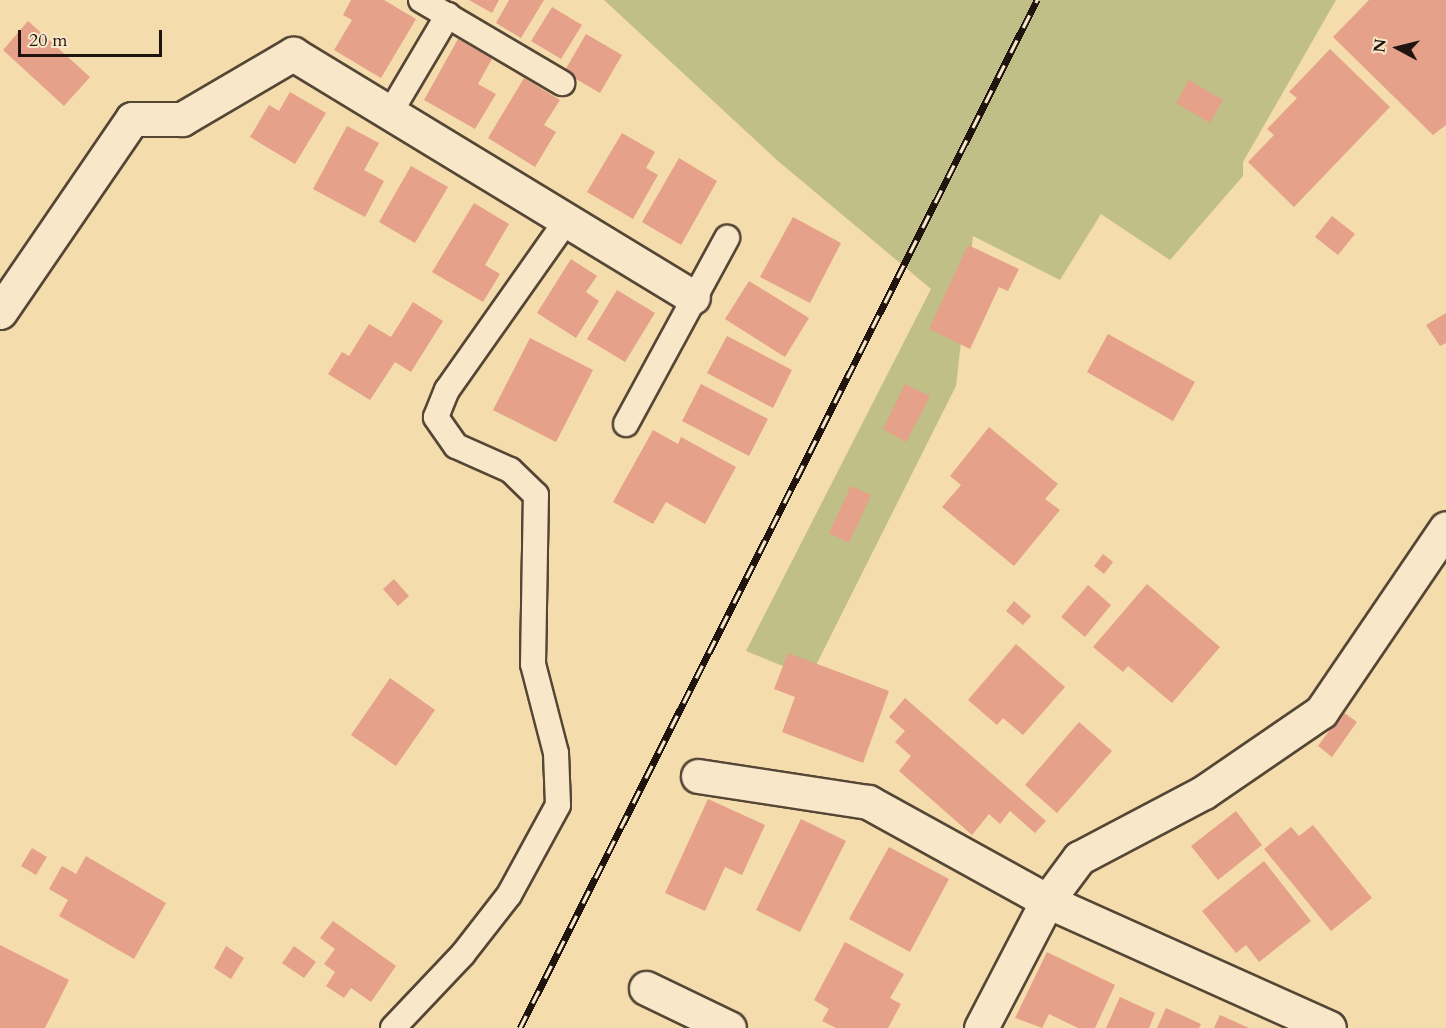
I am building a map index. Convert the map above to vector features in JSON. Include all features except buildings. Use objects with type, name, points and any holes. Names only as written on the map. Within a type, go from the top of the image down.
[{"type":"street","points":[[0,312],[132,119],[182,119],[293,54],[693,297]]},
{"type":"street","points":[[981,1028],[1047,901],[1079,858],[1203,792],[1321,712],[1446,528]]},
{"type":"street","points":[[698,776],[868,802],[1047,901],[1329,1028]]},
{"type":"street","points":[[646,988],[729,1028]]},
{"type":"lane","points":[[421,0],[562,83]]},
{"type":"lane","points":[[390,113],[447,15]]},
{"type":"lane","points":[[393,1028],[463,954],[509,895],[558,805],[556,753],[533,664],[536,495],[510,470],[456,446],[436,417],[447,390],[567,220]]},
{"type":"lane","points":[[626,424],[727,238]]},
{"type":"green space","points":[[604,0],[1336,0],[1243,162],[1243,176],[1170,260],[1101,214],[1060,280],[973,236],[956,386],[810,677],[746,651],[931,289],[778,161]]},
{"type":"railway","points":[[520,1028],[1037,0]]}]
